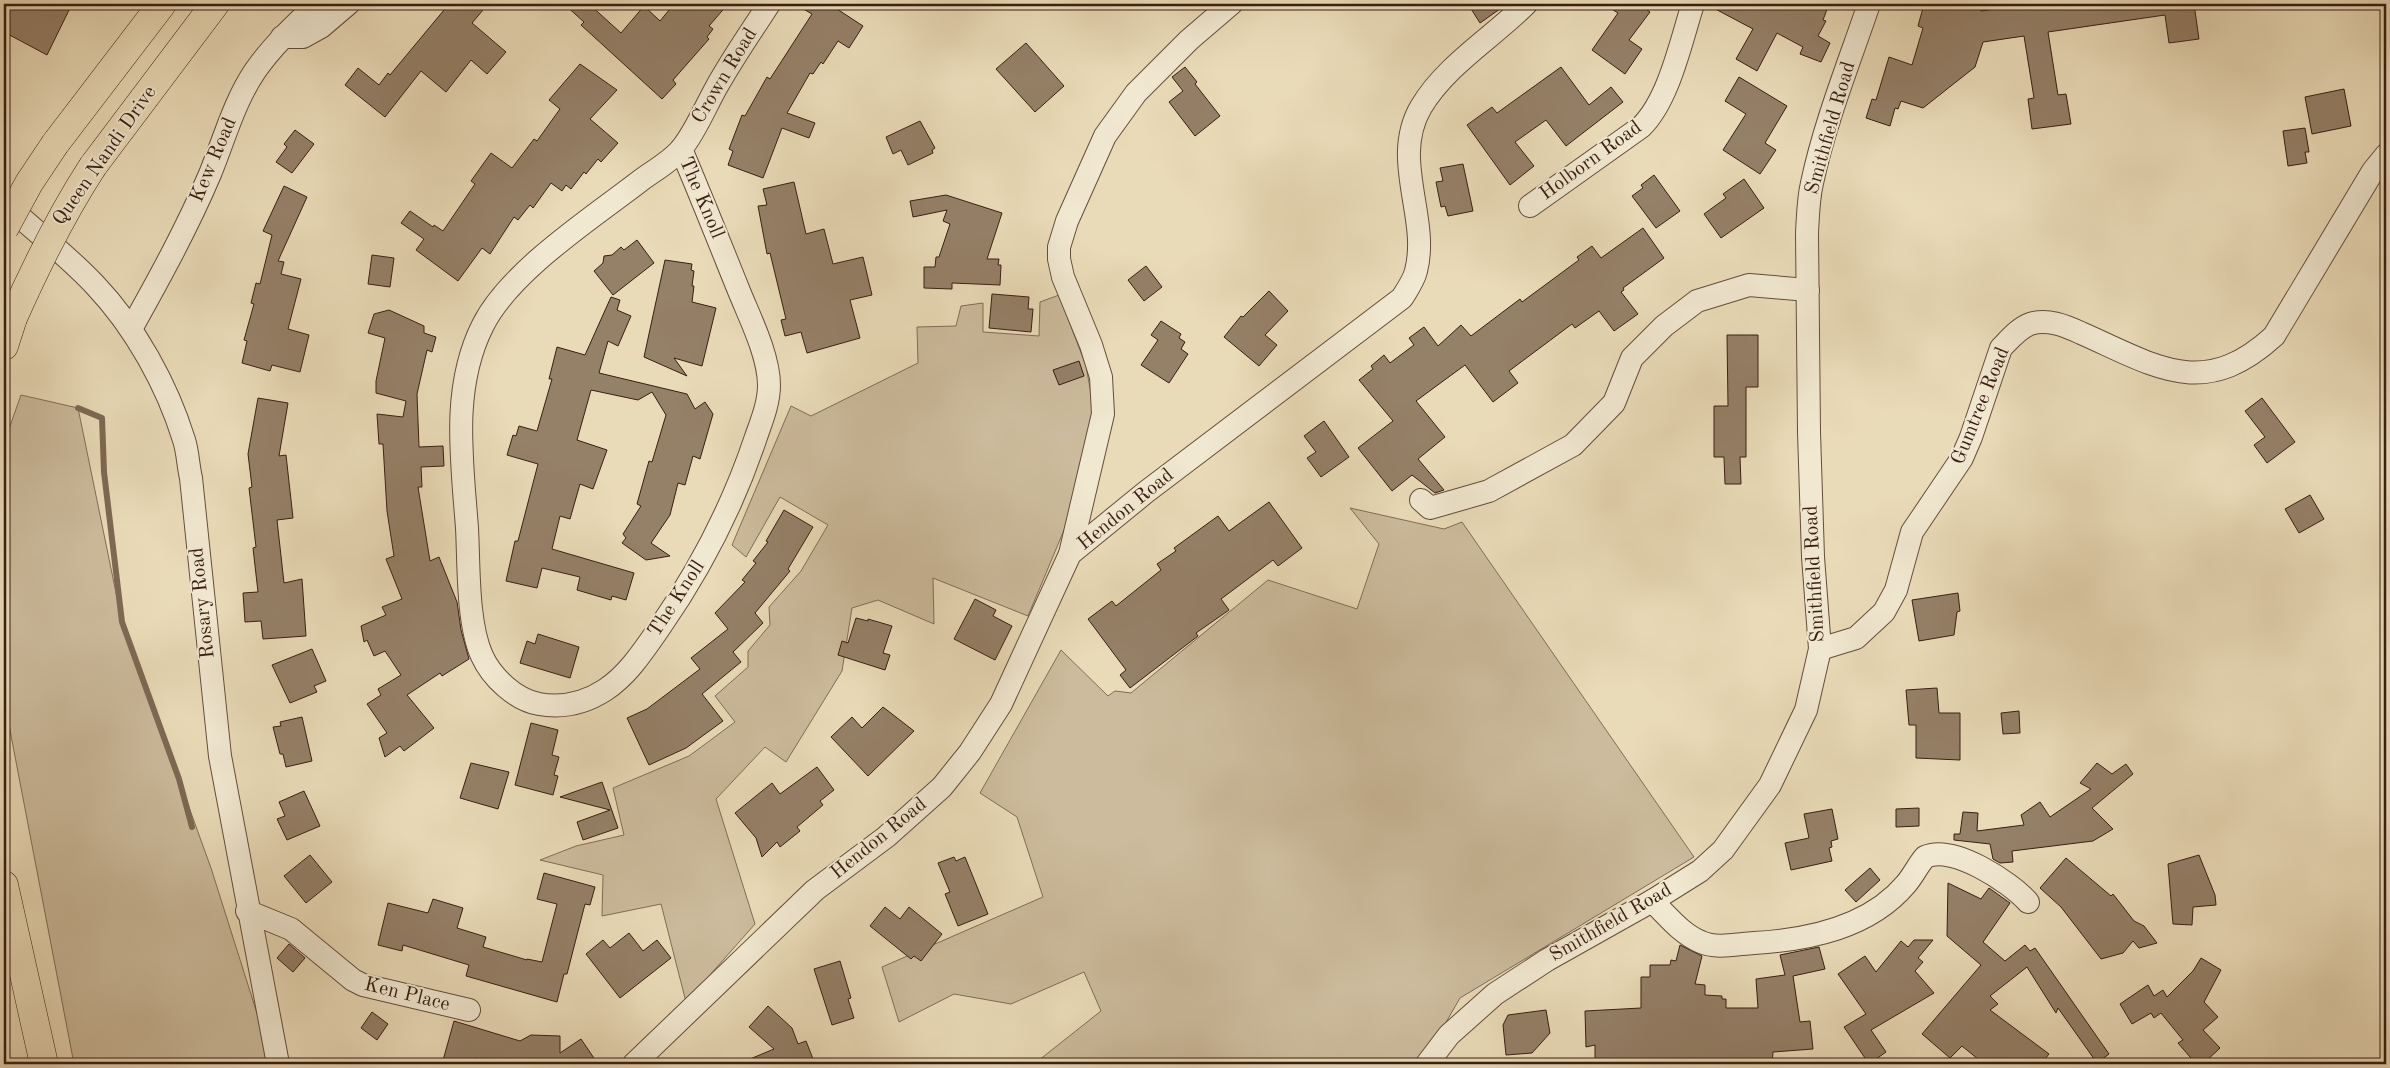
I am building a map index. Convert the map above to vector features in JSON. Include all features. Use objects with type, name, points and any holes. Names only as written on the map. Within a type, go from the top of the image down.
[{"type":"main road","points":[[4,229],[29,183],[55,144],[162,4]]},
{"type":"main road","name":"Queen Nandi Drive","points":[[4,346],[13,318],[42,252],[66,208],[93,166],[215,4]]},
{"type":"main road","points":[[4,886],[44,1064]]},
{"type":"street","name":"Kew Road","points":[[131,330],[171,258],[210,174],[240,98],[255,71],[282,37],[317,4]]},
{"type":"street","points":[[282,37],[303,37],[320,27],[348,4]]},
{"type":"street","name":"Crown Road","points":[[682,149],[728,67],[768,4]]},
{"type":"street","points":[[1070,554],[1103,414],[1101,377],[1091,345],[1063,277],[1059,260],[1059,247],[1066,221],[1105,136],[1136,94],[1189,40],[1231,4]]},
{"type":"street","name":"Hendon Road","points":[[634,1064],[815,890],[886,837],[942,787],[970,752],[1002,704],[1070,554],[1146,492],[1402,298],[1416,272],[1418,253],[1407,153],[1420,108],[1437,84],[1526,4]]},
{"type":"street","name":"Holborn Road","points":[[1530,206],[1650,118],[1660,103],[1693,4]]},
{"type":"street","name":"Smithfield Road","points":[[1427,1064],[1449,1035],[1495,994],[1547,960],[1652,901],[1700,871],[1723,850],[1770,785],[1806,710],[1820,649],[1813,557],[1807,233],[1812,184],[1828,125],[1869,4]]},
{"type":"street","name":"The Knoll","points":[[682,149],[752,322],[766,365],[769,382],[768,399],[740,485],[720,529],[685,591],[642,652],[621,677],[595,696],[576,703],[556,706],[529,702],[504,686],[489,668],[482,656],[473,624],[461,435],[462,392],[472,351],[483,324],[495,306],[519,278],[563,239],[682,149]]},
{"type":"street","name":"Gumtree Road","points":[[1820,649],[1856,638],[1884,612],[1896,590],[1912,532],[1962,458],[1972,437],[2001,348],[2011,337],[2030,324],[2048,321],[2069,327],[2147,362],[2179,372],[2205,373],[2236,364],[2257,351],[2274,336],[2373,170],[2386,155]]},
{"type":"street","name":"Rosary Road","points":[[4,203],[95,285],[131,330],[151,364],[171,407],[184,442],[190,478],[220,756],[247,911],[278,1064]]},
{"type":"street","points":[[1422,500],[1430,508],[1489,491],[1573,445],[1614,403],[1632,358],[1664,326],[1697,301],[1748,285],[1808,290]]},
{"type":"street","points":[[1652,901],[1684,932],[1701,942],[1713,945],[1769,942],[1821,934],[1859,919],[1886,902],[1906,884],[1925,857],[1940,853],[1974,864],[2001,878],[2016,889],[2028,902]]},
{"type":"street","name":"Ken Place","points":[[247,911],[291,929],[352,980],[363,985],[469,1010]]},
{"type":"shaded area","points":[[1059,295],[1086,366],[1094,410],[1067,523],[1028,616],[933,578],[934,624],[878,600],[852,608],[842,671],[786,762],[765,747],[716,799],[755,924],[686,1002],[661,904],[602,916],[603,875],[540,860],[576,846],[624,835],[613,788],[689,756],[735,722],[715,696],[748,667],[748,651],[770,625],[769,607],[801,571],[828,525],[780,497],[746,557],[732,545],[791,406],[811,416],[918,363],[917,327],[956,326],[961,306],[983,303],[983,332],[1039,336],[1040,302]]},
{"type":"shaded area","points":[[21,395],[78,408],[122,622],[211,868],[273,1064],[74,1064],[4,699],[4,443]]},
{"type":"shaded area","points":[[1350,508],[1444,529],[1462,522],[1694,857],[1460,998],[1422,1064],[1034,1064],[1101,1011],[1084,972],[1011,1004],[954,994],[899,1022],[882,967],[1043,897],[1017,817],[980,793],[1061,650],[1108,696],[1115,691],[1131,693],[1268,580],[1357,609],[1379,544]]},
{"type":"building","points":[[4,4],[72,4],[47,55],[4,32]]},
{"type":"building","points":[[449,4],[488,4],[472,23],[506,52],[487,74],[471,60],[446,92],[421,71],[385,117],[345,85],[358,68],[379,85],[388,73],[390,75]]},
{"type":"building","points":[[564,4],[589,4],[621,33],[644,6],[660,21],[674,4],[728,4],[709,26],[713,29],[707,37],[709,39],[673,80],[676,84],[662,99],[581,25],[584,22]]},
{"type":"building","points":[[795,4],[840,4],[837,9],[863,26],[849,48],[838,41],[823,64],[821,62],[813,74],[810,73],[787,113],[815,123],[809,138],[782,128],[763,178],[728,165],[733,151],[729,149],[742,115],[745,116],[767,77],[770,79],[812,14]]},
{"type":"building","points":[[1468,4],[1507,4],[1480,23]]},
{"type":"building","points":[[1604,4],[1639,4],[1650,12],[1629,40],[1642,49],[1625,74],[1592,50],[1618,13]]},
{"type":"building","points":[[1706,4],[1829,4],[1823,20],[1826,21],[1818,36],[1830,43],[1821,62],[1800,54],[1803,47],[1777,33],[1757,71],[1736,59],[1753,29]]},
{"type":"building","points":[[1924,4],[1981,4],[1981,11],[2028,4],[2194,4],[2199,39],[2169,43],[2165,15],[2048,32],[2058,95],[2066,94],[2071,124],[2032,129],[2028,99],[2034,98],[2024,36],[1983,42],[1975,67],[1923,108],[1901,101],[1898,109],[1895,108],[1890,126],[1866,118],[1872,99],[1876,100],[1889,57],[1912,65],[1923,28],[1918,26]]},
{"type":"building","points":[[1026,43],[1064,86],[1035,112],[996,69]]},
{"type":"building","points":[[580,64],[617,90],[590,119],[618,143],[601,162],[598,159],[586,174],[584,172],[571,189],[566,185],[562,191],[551,183],[533,208],[530,205],[518,220],[514,217],[490,254],[482,248],[458,281],[416,250],[424,239],[401,223],[410,211],[433,227],[434,225],[443,231],[475,184],[471,181],[491,153],[512,168],[534,139],[537,141],[560,109],[549,100]]},
{"type":"building","points":[[1185,67],[1197,82],[1195,84],[1220,116],[1195,136],[1169,102],[1183,91],[1172,77]]},
{"type":"building","points":[[1561,67],[1589,105],[1611,87],[1623,102],[1566,146],[1546,120],[1515,142],[1534,166],[1510,185],[1467,125],[1492,107],[1497,113]]},
{"type":"building","points":[[1739,77],[1787,106],[1765,143],[1776,150],[1760,174],[1723,150],[1746,114],[1725,101]]},
{"type":"building","points":[[2344,89],[2351,126],[2312,134],[2305,97]]},
{"type":"building","points":[[920,121],[935,148],[932,150],[933,153],[908,165],[901,150],[893,154],[886,137]]},
{"type":"building","points":[[2305,128],[2309,152],[2305,152],[2307,163],[2288,166],[2283,131]]},
{"type":"building","points":[[295,130],[314,144],[292,173],[276,162],[287,147],[284,144]]},
{"type":"building","points":[[1463,164],[1473,211],[1448,216],[1445,206],[1441,207],[1436,182],[1443,181],[1440,168]]},
{"type":"building","points":[[1654,175],[1680,211],[1656,228],[1632,196],[1643,188],[1641,185]]},
{"type":"building","points":[[1744,179],[1764,208],[1721,238],[1704,214],[1726,198],[1723,194]]},
{"type":"building","points":[[794,182],[806,234],[824,229],[833,264],[863,257],[872,295],[850,300],[860,338],[807,353],[801,332],[785,336],[781,320],[786,319],[770,253],[767,254],[758,206],[767,205],[763,189]]},
{"type":"building","points":[[284,186],[307,197],[278,261],[284,262],[281,274],[301,279],[288,329],[309,335],[300,372],[272,365],[270,371],[242,363],[247,341],[244,340],[254,304],[251,303],[256,283],[260,284],[272,235],[263,231]]},
{"type":"building","points":[[946,195],[1002,213],[987,259],[999,259],[998,265],[1001,265],[1000,285],[952,283],[952,289],[924,288],[924,267],[935,267],[936,257],[939,257],[950,224],[943,221],[947,210],[913,217],[910,201]]},
{"type":"building","points":[[1643,228],[1664,258],[1623,288],[1624,290],[1621,292],[1638,314],[1614,331],[1599,311],[1575,328],[1572,324],[1509,371],[1518,383],[1493,402],[1465,365],[1416,401],[1445,437],[1418,459],[1444,490],[1435,493],[1412,475],[1392,491],[1358,448],[1393,421],[1359,380],[1373,369],[1371,366],[1384,355],[1390,363],[1414,345],[1409,338],[1424,327],[1438,346],[1461,325],[1471,336],[1520,299],[1522,302],[1579,260],[1577,257],[1592,246],[1601,258]]},
{"type":"building","points":[[637,240],[654,263],[613,295],[594,271],[603,263],[604,256],[612,255],[621,247],[624,250]]},
{"type":"building","points":[[372,255],[394,258],[390,287],[368,284]]},
{"type":"building","points":[[665,260],[692,264],[691,270],[694,271],[692,286],[694,286],[692,302],[716,308],[702,366],[674,358],[687,376],[644,357]]},
{"type":"building","points":[[1146,266],[1162,287],[1144,301],[1128,280]]},
{"type":"building","points":[[1269,291],[1288,311],[1265,335],[1277,345],[1259,366],[1224,337],[1241,316],[1243,317]]},
{"type":"building","points":[[992,294],[1029,297],[1028,309],[1033,309],[1031,332],[989,328]]},
{"type":"building","points":[[611,297],[620,300],[617,310],[631,316],[618,346],[608,341],[599,373],[687,394],[695,409],[705,402],[713,414],[700,459],[693,456],[685,485],[678,483],[670,515],[651,543],[670,556],[646,560],[622,543],[626,538],[623,534],[641,506],[637,504],[649,461],[652,462],[666,415],[652,392],[638,400],[591,390],[577,440],[607,450],[593,489],[580,484],[570,519],[560,516],[552,549],[634,573],[626,600],[612,596],[611,600],[577,590],[580,577],[542,568],[537,588],[506,581],[515,541],[518,541],[538,464],[507,455],[513,435],[516,436],[519,426],[537,431],[552,379],[549,379],[557,347],[585,355]]},
{"type":"building","points":[[389,310],[424,326],[424,333],[436,337],[432,352],[427,350],[417,394],[419,447],[443,446],[444,466],[421,467],[422,487],[418,487],[430,561],[439,557],[457,602],[461,630],[469,659],[442,676],[440,673],[407,695],[434,728],[404,751],[400,746],[385,757],[379,738],[387,733],[367,704],[381,695],[378,689],[401,675],[385,651],[374,656],[367,640],[364,642],[361,626],[386,615],[382,607],[402,599],[386,559],[394,556],[387,511],[383,444],[379,444],[377,414],[403,417],[406,401],[376,393],[376,381],[385,338],[368,333],[374,314]]},
{"type":"building","points":[[1161,321],[1181,334],[1179,338],[1185,342],[1181,349],[1188,354],[1169,383],[1141,365],[1158,340],[1151,335]]},
{"type":"building","points":[[1727,335],[1758,335],[1758,387],[1746,387],[1746,457],[1740,457],[1741,484],[1725,484],[1724,457],[1714,457],[1714,406],[1728,406]]},
{"type":"building","points":[[1079,361],[1084,376],[1059,385],[1053,370]]},
{"type":"building","points":[[258,398],[288,403],[279,456],[286,455],[293,518],[277,520],[284,583],[302,579],[306,636],[263,639],[261,621],[245,622],[243,593],[258,592],[253,548],[256,547],[249,488],[252,487],[248,454]]},
{"type":"building","points":[[2262,398],[2295,442],[2267,463],[2254,445],[2265,437],[2245,411]]},
{"type":"building","points":[[1324,421],[1349,457],[1321,477],[1307,458],[1316,452],[1304,436]]},
{"type":"building","points":[[2310,495],[2324,519],[2299,533],[2285,509]]},
{"type":"building","points":[[1269,502],[1302,548],[1278,566],[1273,560],[1221,599],[1229,610],[1196,633],[1198,636],[1130,688],[1120,675],[1126,670],[1088,619],[1112,601],[1116,606],[1161,570],[1157,564],[1176,551],[1174,548],[1218,516],[1229,531]]},
{"type":"building","points":[[784,510],[813,527],[788,569],[790,571],[755,613],[763,623],[733,652],[741,662],[702,694],[723,721],[686,748],[649,765],[627,718],[647,709],[700,669],[691,658],[728,629],[715,613],[745,582],[742,580],[756,563],[753,561],[768,542],[766,541]]},
{"type":"building","points":[[1958,593],[1960,611],[1957,612],[1954,635],[1919,641],[1912,600]]},
{"type":"building","points":[[975,599],[996,610],[993,616],[1012,626],[995,660],[954,639]]},
{"type":"building","points":[[856,618],[868,621],[868,619],[892,626],[883,653],[890,655],[885,670],[838,655],[842,641],[848,643]]},
{"type":"building","points":[[538,634],[579,647],[570,678],[520,663],[527,641],[535,644]]},
{"type":"building","points":[[312,649],[326,681],[314,686],[317,692],[290,703],[272,665]]},
{"type":"building","points":[[1937,688],[1939,713],[1960,713],[1960,760],[1916,758],[1916,725],[1909,725],[1906,690]]},
{"type":"building","points":[[883,707],[914,731],[868,776],[831,737],[852,717],[862,728]]},
{"type":"building","points":[[2019,711],[2020,733],[2003,734],[2001,713]]},
{"type":"building","points":[[302,717],[312,761],[286,767],[283,754],[280,754],[273,727],[281,726],[280,722]]},
{"type":"building","points":[[531,723],[558,730],[552,755],[559,757],[554,775],[558,776],[553,795],[515,785]]},
{"type":"building","points":[[471,763],[509,772],[498,809],[460,798]]},
{"type":"building","points":[[2097,763],[2112,774],[2126,764],[2133,774],[2092,808],[2113,829],[2093,841],[2012,851],[2013,862],[2000,863],[1993,859],[1990,844],[1954,840],[1954,834],[1960,834],[1963,812],[1978,813],[1977,831],[2024,825],[2021,815],[2040,802],[2050,817],[2091,789],[2080,783]]},
{"type":"building","points":[[817,767],[834,790],[820,801],[823,805],[797,827],[800,831],[780,847],[777,842],[762,857],[756,838],[735,813],[772,783],[780,794]]},
{"type":"building","points":[[602,782],[618,828],[583,840],[577,822],[610,810],[560,797]]},
{"type":"building","points":[[304,791],[320,826],[287,840],[277,819],[285,816],[279,802]]},
{"type":"building","points":[[1919,808],[1919,826],[1896,827],[1896,809]]},
{"type":"building","points":[[1832,809],[1838,839],[1831,841],[1832,847],[1829,848],[1832,861],[1791,870],[1785,843],[1809,838],[1804,814]]},
{"type":"building","points":[[310,855],[332,882],[306,903],[284,876]]},
{"type":"building","points":[[2199,855],[2215,895],[2216,905],[2193,907],[2192,925],[2173,924],[2168,864]]},
{"type":"building","points":[[954,857],[956,861],[965,857],[988,914],[958,926],[945,894],[950,892],[938,863]]},
{"type":"building","points":[[2066,858],[2111,896],[2113,894],[2134,921],[2144,926],[2157,943],[2139,948],[2133,941],[2123,953],[2101,959],[2061,907],[2040,888]]},
{"type":"building","points":[[1870,868],[1880,880],[1856,902],[1845,890]]},
{"type":"building","points":[[544,873],[595,887],[590,905],[585,904],[567,974],[564,974],[557,1002],[466,976],[469,965],[403,945],[402,951],[378,945],[388,903],[428,913],[433,899],[463,908],[457,928],[486,937],[483,947],[527,960],[542,962],[557,904],[537,899]]},
{"type":"building","points":[[1948,883],[1981,899],[1989,888],[2010,903],[1983,942],[2005,961],[2025,945],[2030,951],[2035,948],[2109,1054],[2097,1063],[2058,1008],[2056,1013],[2027,967],[1990,996],[1998,1004],[1990,1010],[2049,1054],[2041,1064],[1984,1064],[1962,1046],[1950,1058],[1922,1034],[1981,965],[1947,936]]},
{"type":"building","points":[[885,907],[900,919],[909,907],[942,934],[921,961],[914,956],[911,959],[870,926]]},
{"type":"building","points":[[629,933],[643,951],[657,940],[671,958],[620,998],[586,954],[603,940],[610,948]]},
{"type":"building","points":[[1914,940],[1933,940],[1918,958],[1923,962],[1915,971],[1934,993],[1871,1030],[1886,1052],[1869,1064],[1844,1027],[1866,1014],[1838,974],[1865,956],[1876,972],[1901,941],[1908,947]]},
{"type":"building","points":[[289,944],[305,958],[293,972],[277,958]]},
{"type":"building","points":[[1680,945],[1702,956],[1695,984],[1705,985],[1705,995],[1722,996],[1722,999],[1726,999],[1726,1008],[1758,1008],[1756,979],[1785,975],[1780,955],[1819,947],[1825,969],[1793,976],[1800,1022],[1810,1021],[1813,1049],[1773,1052],[1772,1064],[1720,1064],[1686,1061],[1686,1064],[1595,1064],[1595,1045],[1586,1047],[1585,1011],[1641,1008],[1641,977],[1650,977],[1650,965],[1670,965],[1671,960],[1676,961]]},
{"type":"building","points":[[2201,958],[2221,970],[2204,1002],[2218,1017],[2203,1030],[2220,1048],[2203,1064],[2196,1064],[2178,1043],[2183,1040],[2161,1013],[2154,1018],[2151,1013],[2132,1024],[2120,1004],[2148,985],[2154,996],[2163,990],[2167,997],[2193,971]]},
{"type":"building","points":[[840,961],[851,998],[848,999],[854,1018],[832,1025],[814,969]]},
{"type":"building","points":[[768,1006],[792,1028],[798,1044],[806,1041],[815,1064],[738,1064],[774,1049],[749,1027]]},
{"type":"building","points":[[1546,1010],[1550,1033],[1532,1053],[1506,1055],[1503,1025],[1508,1015]]},
{"type":"building","points":[[372,1012],[388,1024],[377,1040],[361,1028]]},
{"type":"building","points":[[454,1021],[520,1041],[531,1035],[560,1036],[560,1053],[581,1039],[598,1064],[497,1064],[475,1058],[473,1064],[442,1064]]},
{"type":"waterway","points":[[78,408],[102,418],[104,472],[122,622],[179,779],[192,827]]}]
